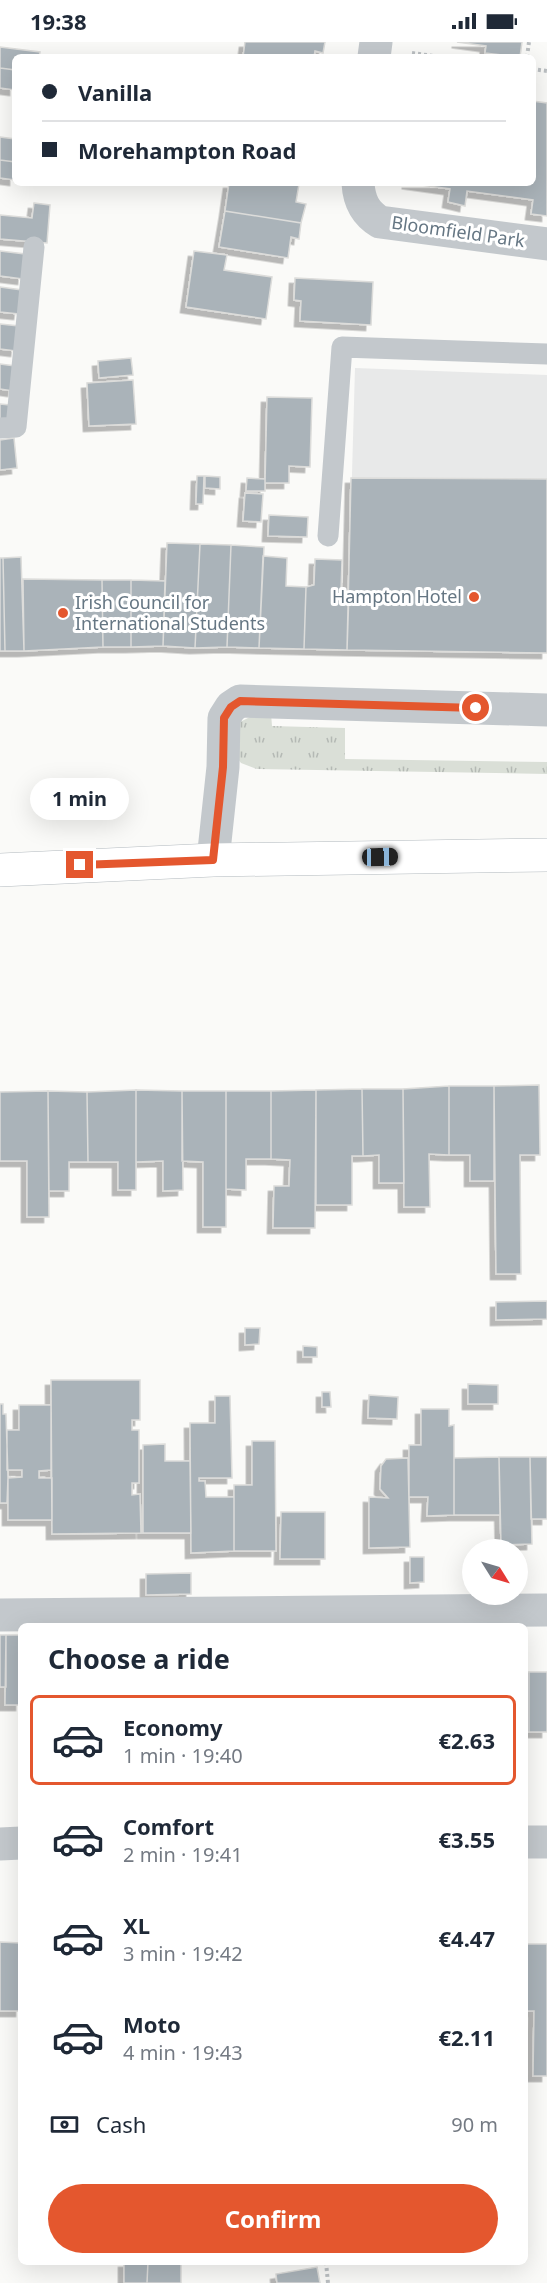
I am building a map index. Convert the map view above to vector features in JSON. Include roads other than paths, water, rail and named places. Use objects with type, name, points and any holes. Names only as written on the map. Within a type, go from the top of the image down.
[{"type":"main road","points":[[0,870],[213,860],[547,855]]},
{"type":"street","name":"Bloomfield Park","points":[[358,186],[361,201],[368,215],[380,222],[547,244]]},
{"type":"street","points":[[213,860],[223,767],[224,718],[231,707],[240,701],[547,710]]},
{"type":"street","points":[[0,1615],[547,1610]]},
{"type":"street","points":[[528,1842],[547,1842]]},
{"type":"street","points":[[0,1844],[18,1843]]},
{"type":"lane","points":[[0,428],[16,427],[34,247]]},
{"type":"lane","points":[[328,536],[342,347],[547,354]]},
{"type":"place","name":"Hampton Hotel","points":[[474,597]]},
{"type":"place","name":"Irish Council for International Students","points":[[63,613]]}]
